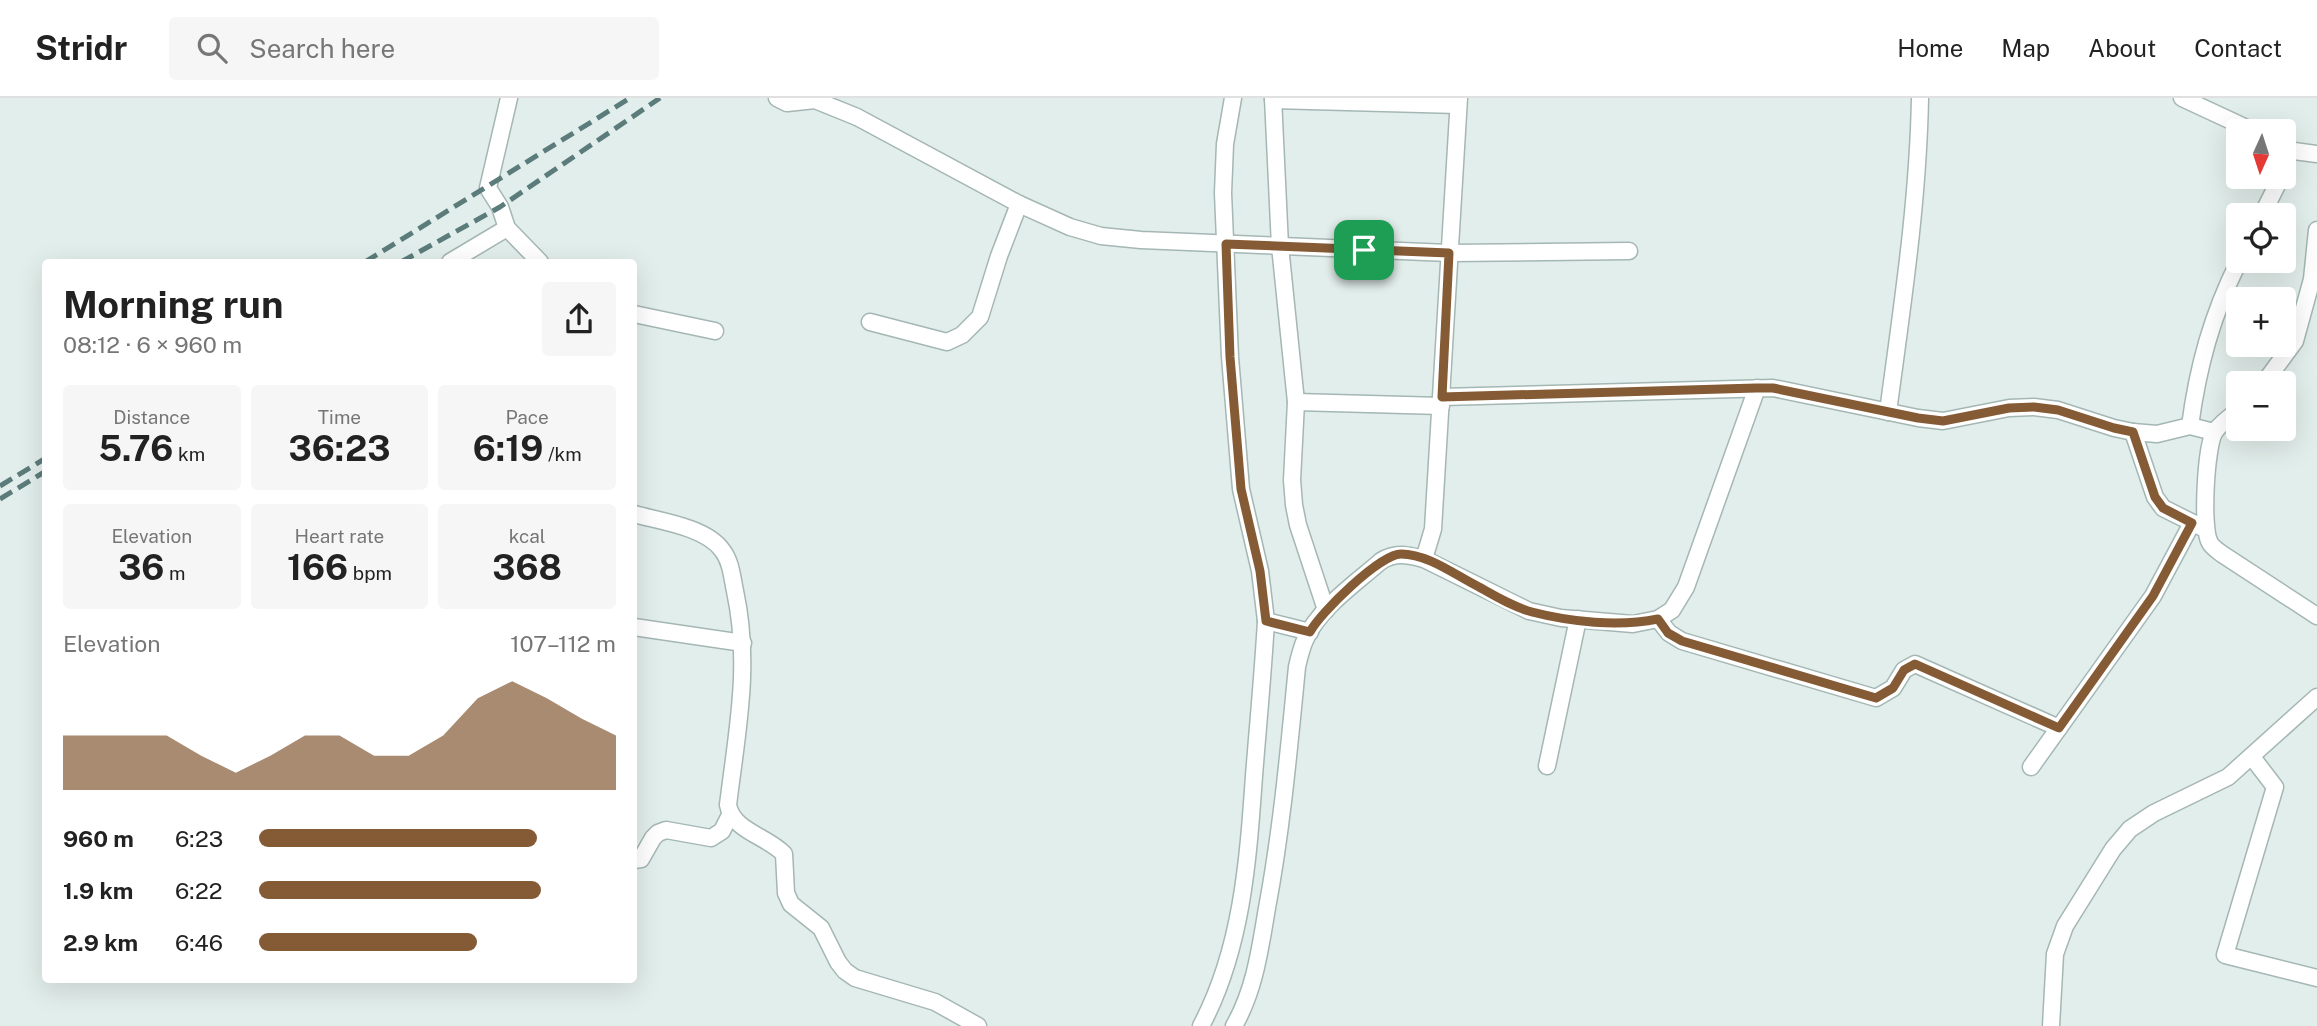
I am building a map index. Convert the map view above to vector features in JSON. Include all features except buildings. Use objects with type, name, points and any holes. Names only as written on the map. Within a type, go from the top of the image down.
[{"type":"street","points":[[509,98],[488,188],[500,207],[507,228],[537,259]]},
{"type":"street","points":[[777,98],[787,103],[815,100],[857,117],[1019,204],[1070,228],[1101,236],[1449,253],[1629,251]]},
{"type":"street","points":[[1201,1026],[1227,965],[1241,904],[1269,622],[1241,489],[1230,357],[1233,244],[1223,193],[1225,153],[1233,98]]},
{"type":"street","points":[[1888,412],[1914,218],[1920,98]]},
{"type":"street","points":[[2182,98],[2227,119]]},
{"type":"street","points":[[1326,610],[1294,505],[1292,480],[1296,401],[1280,246],[1273,99],[1459,101],[1433,529],[1424,559]]},
{"type":"street","points":[[2296,150],[2317,154]]},
{"type":"street","points":[[870,322],[947,342],[962,335],[979,317],[1019,204]]},
{"type":"street","points":[[455,259],[507,228]]},
{"type":"street","points":[[2273,371],[2295,341],[2312,279],[2317,230]]},
{"type":"street","points":[[2190,426],[2195,387],[2209,329],[2233,273]]},
{"type":"street","points":[[637,315],[715,331]]},
{"type":"street","points":[[1234,1026],[1251,990],[1279,843],[1297,667],[1304,641],[1326,610],[1381,561],[1391,555],[1403,554],[1424,559],[1529,611],[1633,624],[1658,619],[1672,610],[1686,587],[1756,388]]},
{"type":"street","points":[[1296,401],[1441,401],[1773,388],[1943,421],[2009,408],[2034,407],[2058,410],[2133,432],[2157,434],[2190,426],[2214,432]]},
{"type":"street","points":[[2031,767],[2199,527],[2208,451],[2214,432],[2226,421]]},
{"type":"street","points":[[2133,432],[2155,497],[2163,508],[2199,527],[2222,554],[2317,616]]},
{"type":"street","points":[[637,515],[704,534],[722,549],[730,565],[743,643],[743,681],[728,805],[730,815],[736,823],[776,846],[784,854],[786,892],[791,904],[821,928],[845,971],[855,978],[935,1002],[978,1026]]},
{"type":"street","points":[[1547,766],[1578,619]]},
{"type":"street","points":[[1658,619],[1668,633],[1682,641],[1876,698],[1893,688],[1904,670],[1915,664],[2059,728]]},
{"type":"street","points":[[1269,622],[1310,632]]},
{"type":"street","points":[[637,628],[743,643]]},
{"type":"street","points":[[2051,1026],[2056,954],[2065,926],[2113,849],[2130,829],[2154,813],[2228,777],[2317,697]]},
{"type":"street","points":[[2252,757],[2275,787],[2225,954],[2317,978]]},
{"type":"street","points":[[637,860],[641,859],[658,833],[666,830],[711,838],[722,831],[730,815]]},
{"type":"railway","points":[[370,259],[630,98]]},
{"type":"railway","points":[[406,259],[500,207],[660,98]]},
{"type":"railway","points":[[0,486],[42,460]]},
{"type":"railway","points":[[0,499],[42,473]]},
{"type":"route","points":[[1226,244],[1364,250],[1449,253],[1442,397],[1773,388],[1943,421],[2009,408],[2058,410],[2133,432],[2155,497],[2163,508],[2192,523],[2153,596],[2059,728],[1915,664],[1904,670],[1893,688],[1876,698],[1682,641],[1668,633],[1658,619],[1633,624],[1561,618],[1529,611],[1424,559],[1403,554],[1391,555],[1381,561],[1326,610],[1310,632],[1266,621],[1260,571],[1241,489],[1230,357],[1226,244]]}]
